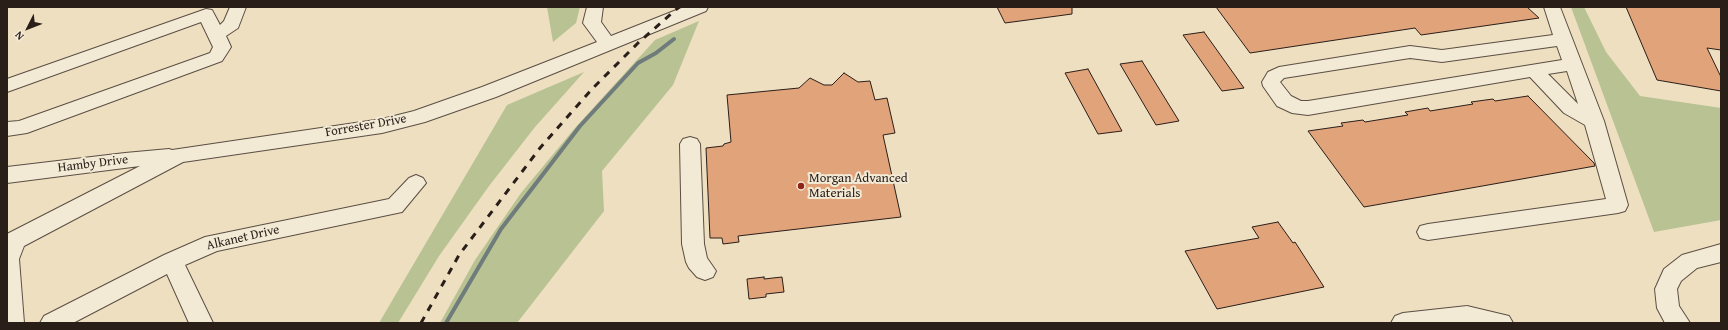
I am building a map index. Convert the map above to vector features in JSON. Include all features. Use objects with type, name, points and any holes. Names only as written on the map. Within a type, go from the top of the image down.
[{"type":"street","points":[[215,34],[225,30],[232,24],[238,7]]},
{"type":"street","points":[[595,7],[592,23],[608,44]]},
{"type":"street","name":"Forrester Drive","points":[[14,239],[179,155],[266,141],[382,126],[418,117],[482,94],[700,7]]},
{"type":"street","points":[[1428,232],[1618,204],[1594,121],[1552,7]]},
{"type":"street","points":[[7,86],[206,14],[222,48],[216,57],[20,128],[7,129]]},
{"type":"street","points":[[1564,39],[1442,56],[1410,52],[1279,73],[1274,76],[1271,82],[1272,86],[1284,101],[1299,108],[1308,108],[1573,64]]},
{"type":"street","points":[[1534,70],[1571,108],[1594,121]]},
{"type":"street","points":[[690,144],[693,244],[697,262],[705,271]]},
{"type":"street","name":"Hamby Drive","points":[[7,175],[125,160],[179,155]]},
{"type":"street","name":"Alkanet Drive","points":[[52,323],[172,261],[213,243],[395,206],[416,182]]},
{"type":"street","points":[[12,323],[8,284],[8,259],[14,239]]},
{"type":"street","points":[[1678,323],[1668,308],[1666,289],[1672,275],[1690,261],[1721,253]]},
{"type":"street","points":[[172,261],[201,323]]},
{"type":"street","points":[[1403,323],[1467,316],[1501,323]]},
{"type":"green space","points":[[547,7],[580,7],[576,23],[553,42]]},
{"type":"green space","points":[[1571,7],[1584,7],[1606,52],[1640,96],[1721,108],[1721,220],[1654,232]]},
{"type":"green space","points":[[699,21],[673,85],[602,171],[604,211],[517,323],[440,323],[475,260],[521,193],[574,129],[655,40]]},
{"type":"green space","points":[[584,72],[535,127],[489,186],[439,256],[398,323],[379,323],[507,105]]},
{"type":"building","points":[[997,7],[1072,7],[1072,14],[1005,23]]},
{"type":"building","points":[[1216,7],[1527,7],[1539,18],[1421,35],[1415,28],[1250,53]]},
{"type":"building","points":[[1626,7],[1721,7],[1721,50],[1707,48],[1721,77],[1721,91],[1657,80]]},
{"type":"building","points":[[1204,32],[1244,88],[1222,91],[1183,35]]},
{"type":"building","points":[[1142,61],[1179,121],[1156,125],[1120,64]]},
{"type":"building","points":[[1088,69],[1122,131],[1098,134],[1065,73]]},
{"type":"building","name":"Morgan Advanced Materials","points":[[844,73],[858,82],[870,81],[875,100],[887,98],[895,133],[883,135],[901,217],[738,236],[739,242],[723,244],[722,238],[710,238],[706,148],[723,146],[724,144],[731,142],[727,95],[799,88],[810,78],[824,85],[832,85]]},
{"type":"building","points":[[1528,96],[1594,163],[1595,166],[1364,207],[1308,131],[1343,126],[1341,123],[1363,120],[1365,122],[1408,115],[1405,112],[1428,108],[1430,111],[1473,104],[1471,102],[1493,99],[1495,101]]},
{"type":"building","points":[[1278,222],[1293,243],[1295,242],[1324,287],[1217,309],[1185,251],[1259,238],[1252,227]]},
{"type":"building","points":[[764,277],[764,279],[782,277],[784,292],[766,294],[766,297],[749,299],[747,279]]},
{"type":"waterway","points":[[446,323],[501,229],[580,126],[638,63],[656,53],[674,39]]},
{"type":"railway","points":[[421,323],[459,255],[540,148],[593,88],[638,43],[679,7]]},
{"type":"place","name":"Morgan Advanced Materials","points":[[801,186]]}]
